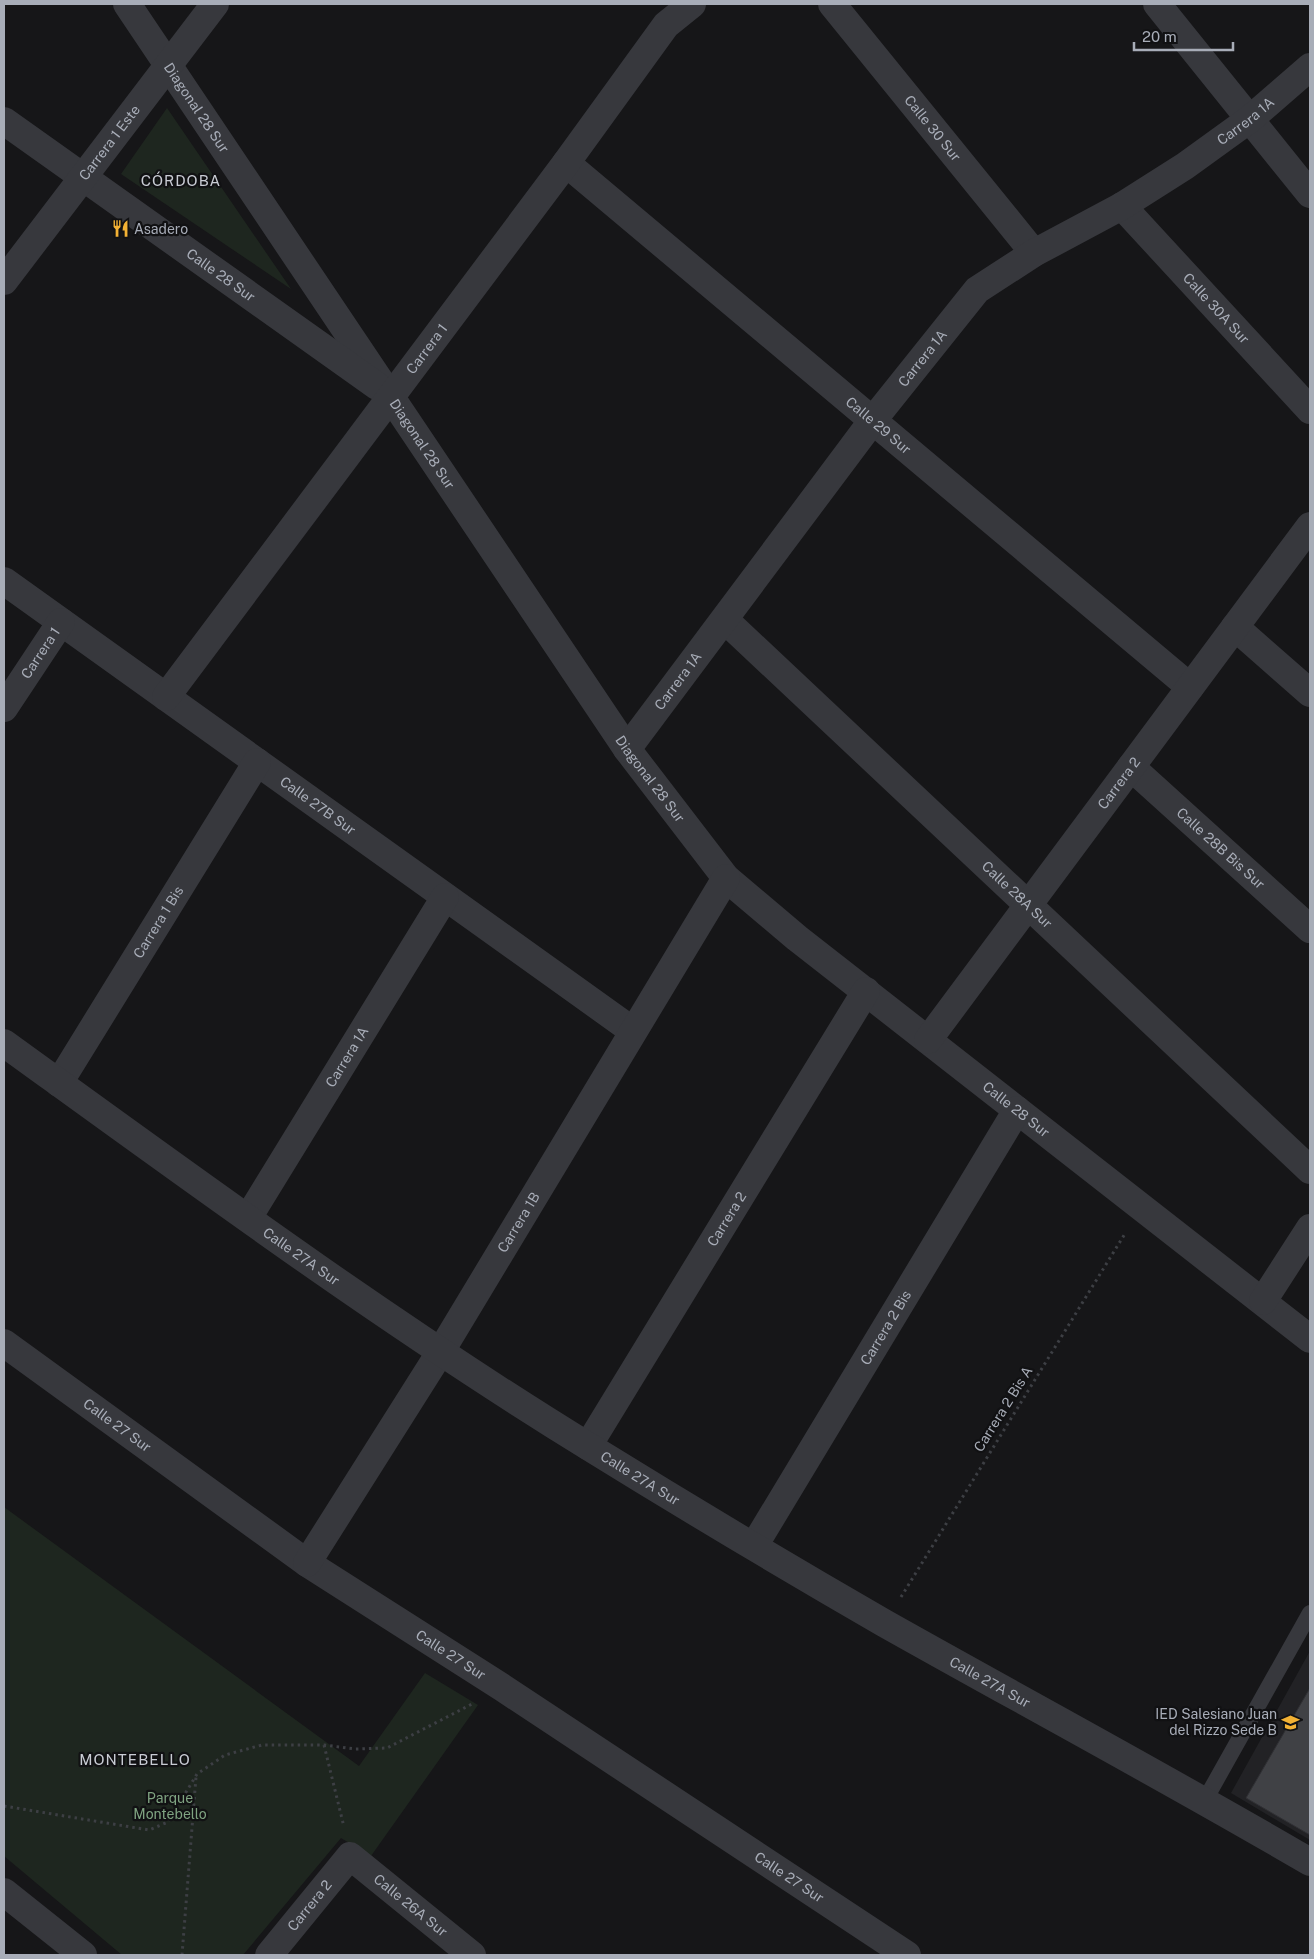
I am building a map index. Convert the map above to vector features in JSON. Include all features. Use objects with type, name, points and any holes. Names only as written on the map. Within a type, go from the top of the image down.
[{"type":"street","name":"Diagonal 28 Sur","points":[[127,4],[627,750],[726,878]]},
{"type":"street","name":"Carrera 1 Este","points":[[4,281],[215,4]]},
{"type":"street","name":"Carrera 1","points":[[166,697],[566,163],[666,26],[692,4]]},
{"type":"street","name":"Calle 30 Sur","points":[[832,4],[1034,254]]},
{"type":"street","points":[[1157,4],[1310,194]]},
{"type":"street","name":"Carrera 1A","points":[[627,750],[873,420],[977,290],[1034,254],[1122,206],[1185,166],[1250,119],[1310,67]]},
{"type":"street","name":"Calle 28 Sur","points":[[4,121],[390,396]]},
{"type":"street","name":"Calle 29 Sur","points":[[566,163],[1190,687]]},
{"type":"street","name":"Calle 30A Sur","points":[[1122,206],[1310,410]]},
{"type":"street","name":"Carrera 2","points":[[928,1040],[1310,526]]},
{"type":"street","name":"Calle 27B Sur","points":[[4,581],[633,1031]]},
{"type":"street","name":"Calle 28A Sur","points":[[725,620],[1310,1170]]},
{"type":"street","name":"Carrera 1","points":[[4,708],[61,622]]},
{"type":"street","points":[[1235,628],[1310,692]]},
{"type":"street","name":"Carrera 1 Bis","points":[[59,1083],[257,762]]},
{"type":"street","name":"Calle 28B Bis Sur","points":[[1131,767],[1310,929]]},
{"type":"street","name":"Calle 28 Sur","points":[[726,878],[797,938],[1310,1339]]},
{"type":"street","name":"Carrera 1B","points":[[307,1563],[441,1351],[726,878]]},
{"type":"street","name":"Carrera 1A","points":[[248,1218],[445,897]]},
{"type":"street","name":"Carrera 2","points":[[588,1446],[866,991]]},
{"type":"street","name":"Calle 27A Sur","points":[[4,1043],[248,1218],[441,1351],[588,1446],[885,1623],[1205,1800],[1310,1862]]},
{"type":"street","name":"Carrera 2 Bis","points":[[754,1546],[1017,1110]]},
{"type":"street","points":[[1263,1301],[1310,1228]]},
{"type":"street","name":"Calle 27 Sur","points":[[4,1343],[307,1563],[503,1688],[907,1955]]},
{"type":"street","name":"Carrera 2","points":[[269,1955],[350,1856]]},
{"type":"street","name":"Calle 26A Sur","points":[[350,1856],[472,1955]]},
{"type":"street","points":[[4,1892],[83,1955]]},
{"type":"lane","points":[[1205,1800],[1310,1613]]},
{"type":"path","name":"Carrera 2 Bis A","points":[[885,1623],[1141,1207]]},
{"type":"path","points":[[4,1806],[150,1830],[168,1822],[197,1774],[225,1755],[262,1745],[324,1745],[354,1749],[387,1748],[503,1688]]},
{"type":"path","points":[[324,1745],[350,1856]]},
{"type":"path","points":[[182,1955],[197,1774]]},
{"type":"shaded area","name":"IED Salesiano Juan del Rizzo Sede B","points":[[1310,1651],[1310,1840],[1231,1793]]},
{"type":"green space","points":[[167,108],[291,289],[121,174]]},
{"type":"green space","name":"Parque Montebello","points":[[4,1507],[359,1766],[425,1673],[478,1705],[371,1856],[341,1838],[243,1955],[122,1955],[4,1856]]},
{"type":"building","name":"IED Salesiano Juan del Rizzo Sede B","points":[[1310,1688],[1310,1835],[1246,1798]]},
{"type":"place","name":"Asadero","points":[[120,229]]},
{"type":"place","name":"IED Salesiano Juan del Rizzo Sede B","points":[[1291,1722]]},
{"type":"district","name":"CÓRDOBA","points":[[181,181]]},
{"type":"district","name":"MONTEBELLO","points":[[135,1760]]}]
